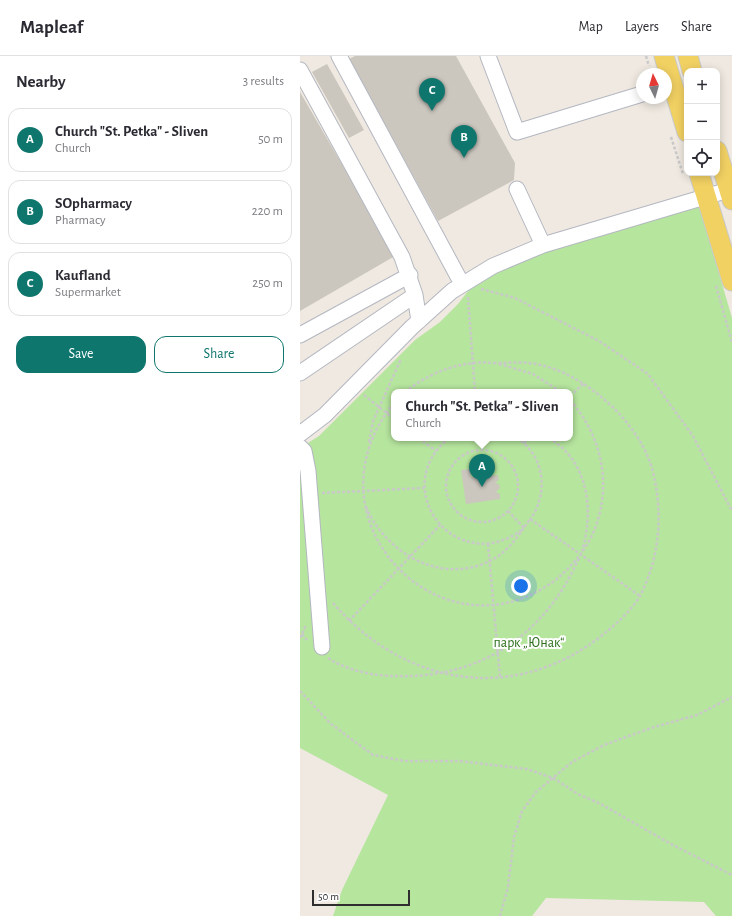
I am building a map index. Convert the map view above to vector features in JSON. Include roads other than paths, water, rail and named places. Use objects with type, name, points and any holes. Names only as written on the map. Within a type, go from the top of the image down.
[{"type":"main road","points":[[664,56],[666,68]]},
{"type":"main road","points":[[688,56],[691,68]]},
{"type":"main road","points":[[672,93],[684,124]]},
{"type":"main road","points":[[720,160],[731,193]]},
{"type":"main road","points":[[700,176],[732,281]]},
{"type":"street","points":[[339,56],[462,284]]},
{"type":"street","points":[[488,56],[516,132],[636,96]]},
{"type":"street","points":[[300,70],[402,257],[410,275],[419,321]]},
{"type":"street","points":[[518,189],[543,245]]},
{"type":"street","points":[[300,434],[325,415],[352,386],[419,321],[462,284],[503,261],[543,245],[706,197],[731,193]]},
{"type":"street","points":[[300,335],[410,275]]},
{"type":"street","points":[[300,373],[415,295]]},
{"type":"street","points":[[300,446],[304,451],[307,464],[309,494],[306,541],[319,649]]},
{"type":"place","name":"Kaufland","points":[[432,111]]},
{"type":"place","name":"SOpharmacy","points":[[464,158]]},
{"type":"place","name":"Church \"St. Petka\" - Sliven","points":[[482,487]]},
{"type":"park label","name":"парк „Юнак“","points":[[529,642]]}]
